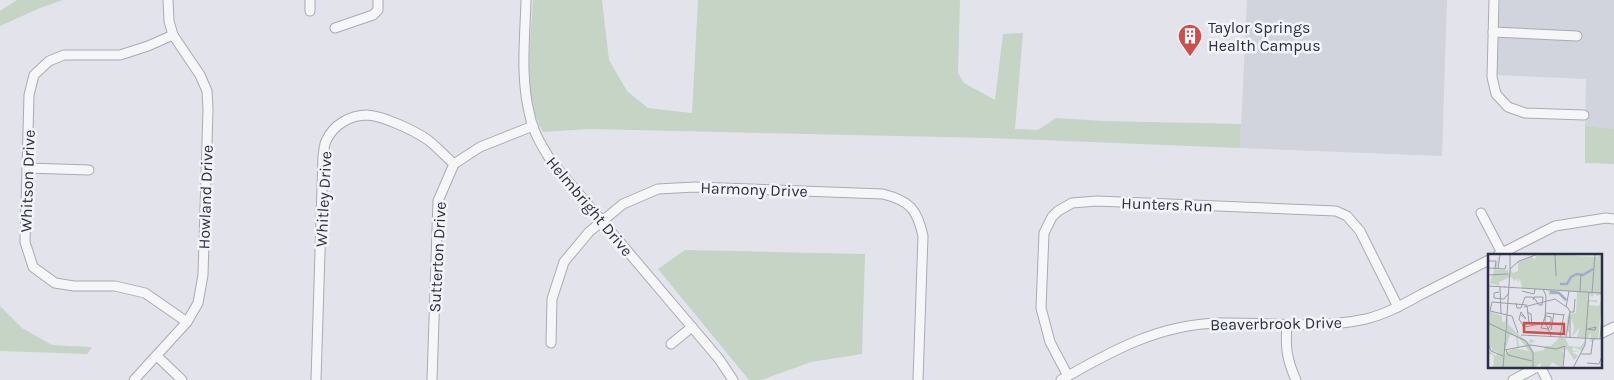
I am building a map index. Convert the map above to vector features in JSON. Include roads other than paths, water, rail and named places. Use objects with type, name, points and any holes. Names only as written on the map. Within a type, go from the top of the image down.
[{"type":"street","name":"Howland Drive","points":[[134,380],[187,322],[198,303],[203,275],[207,91],[200,75],[173,35],[169,21],[168,0]]},
{"type":"street","points":[[310,0],[310,11]]},
{"type":"street","points":[[335,28],[373,15],[378,10],[378,0]]},
{"type":"street","name":"Helmbright Drive","points":[[526,0],[525,91],[538,139],[551,161],[692,327],[733,380]]},
{"type":"street","points":[[1494,0],[1492,77],[1496,94],[1508,107],[1525,113],[1584,115]]},
{"type":"street","points":[[1493,32],[1577,36]]},
{"type":"street","name":"Whitson Drive","points":[[173,35],[120,55],[64,55],[49,61],[34,75],[29,95],[25,242],[33,267],[55,283],[74,286],[115,286],[145,293],[187,322]]},
{"type":"street","name":"Whitley Drive","points":[[316,380],[323,156],[326,142],[334,129],[349,118],[367,115],[391,122],[413,131],[429,141],[454,164]]},
{"type":"street","points":[[454,164],[480,147],[533,126]]},
{"type":"street","name":"Sutterton Drive","points":[[432,380],[438,201],[454,164]]},
{"type":"street","points":[[27,168],[89,170]]},
{"type":"street","name":"Harmony Drive","points":[[551,343],[552,299],[564,262],[589,232],[623,204],[658,189],[695,187],[883,194],[899,198],[912,207],[920,221],[923,236],[918,380]]},
{"type":"street","name":"Hunters Run","points":[[1065,378],[1050,342],[1041,308],[1044,233],[1052,216],[1072,203],[1097,201],[1336,211],[1347,216],[1360,231],[1398,307]]},
{"type":"street","points":[[1481,213],[1500,254],[1555,226],[1606,218],[1614,219]]},
{"type":"street","name":"Beaverbrook Drive","points":[[1065,378],[1112,352],[1147,336],[1177,327],[1218,323],[1287,326],[1339,324],[1369,318],[1398,307],[1488,261]]},
{"type":"street","points":[[1287,326],[1288,363],[1296,380]]},
{"type":"street","points":[[671,344],[692,327]]},
{"type":"street","points":[[1602,333],[1614,327]]},
{"type":"street","points":[[157,356],[182,380]]},
{"type":"street","points":[[1513,380],[1536,368]]},
{"type":"street","points":[[1541,368],[1547,380]]},
{"type":"place","name":"Taylor Springs Health Campus","points":[[1190,57]]}]
